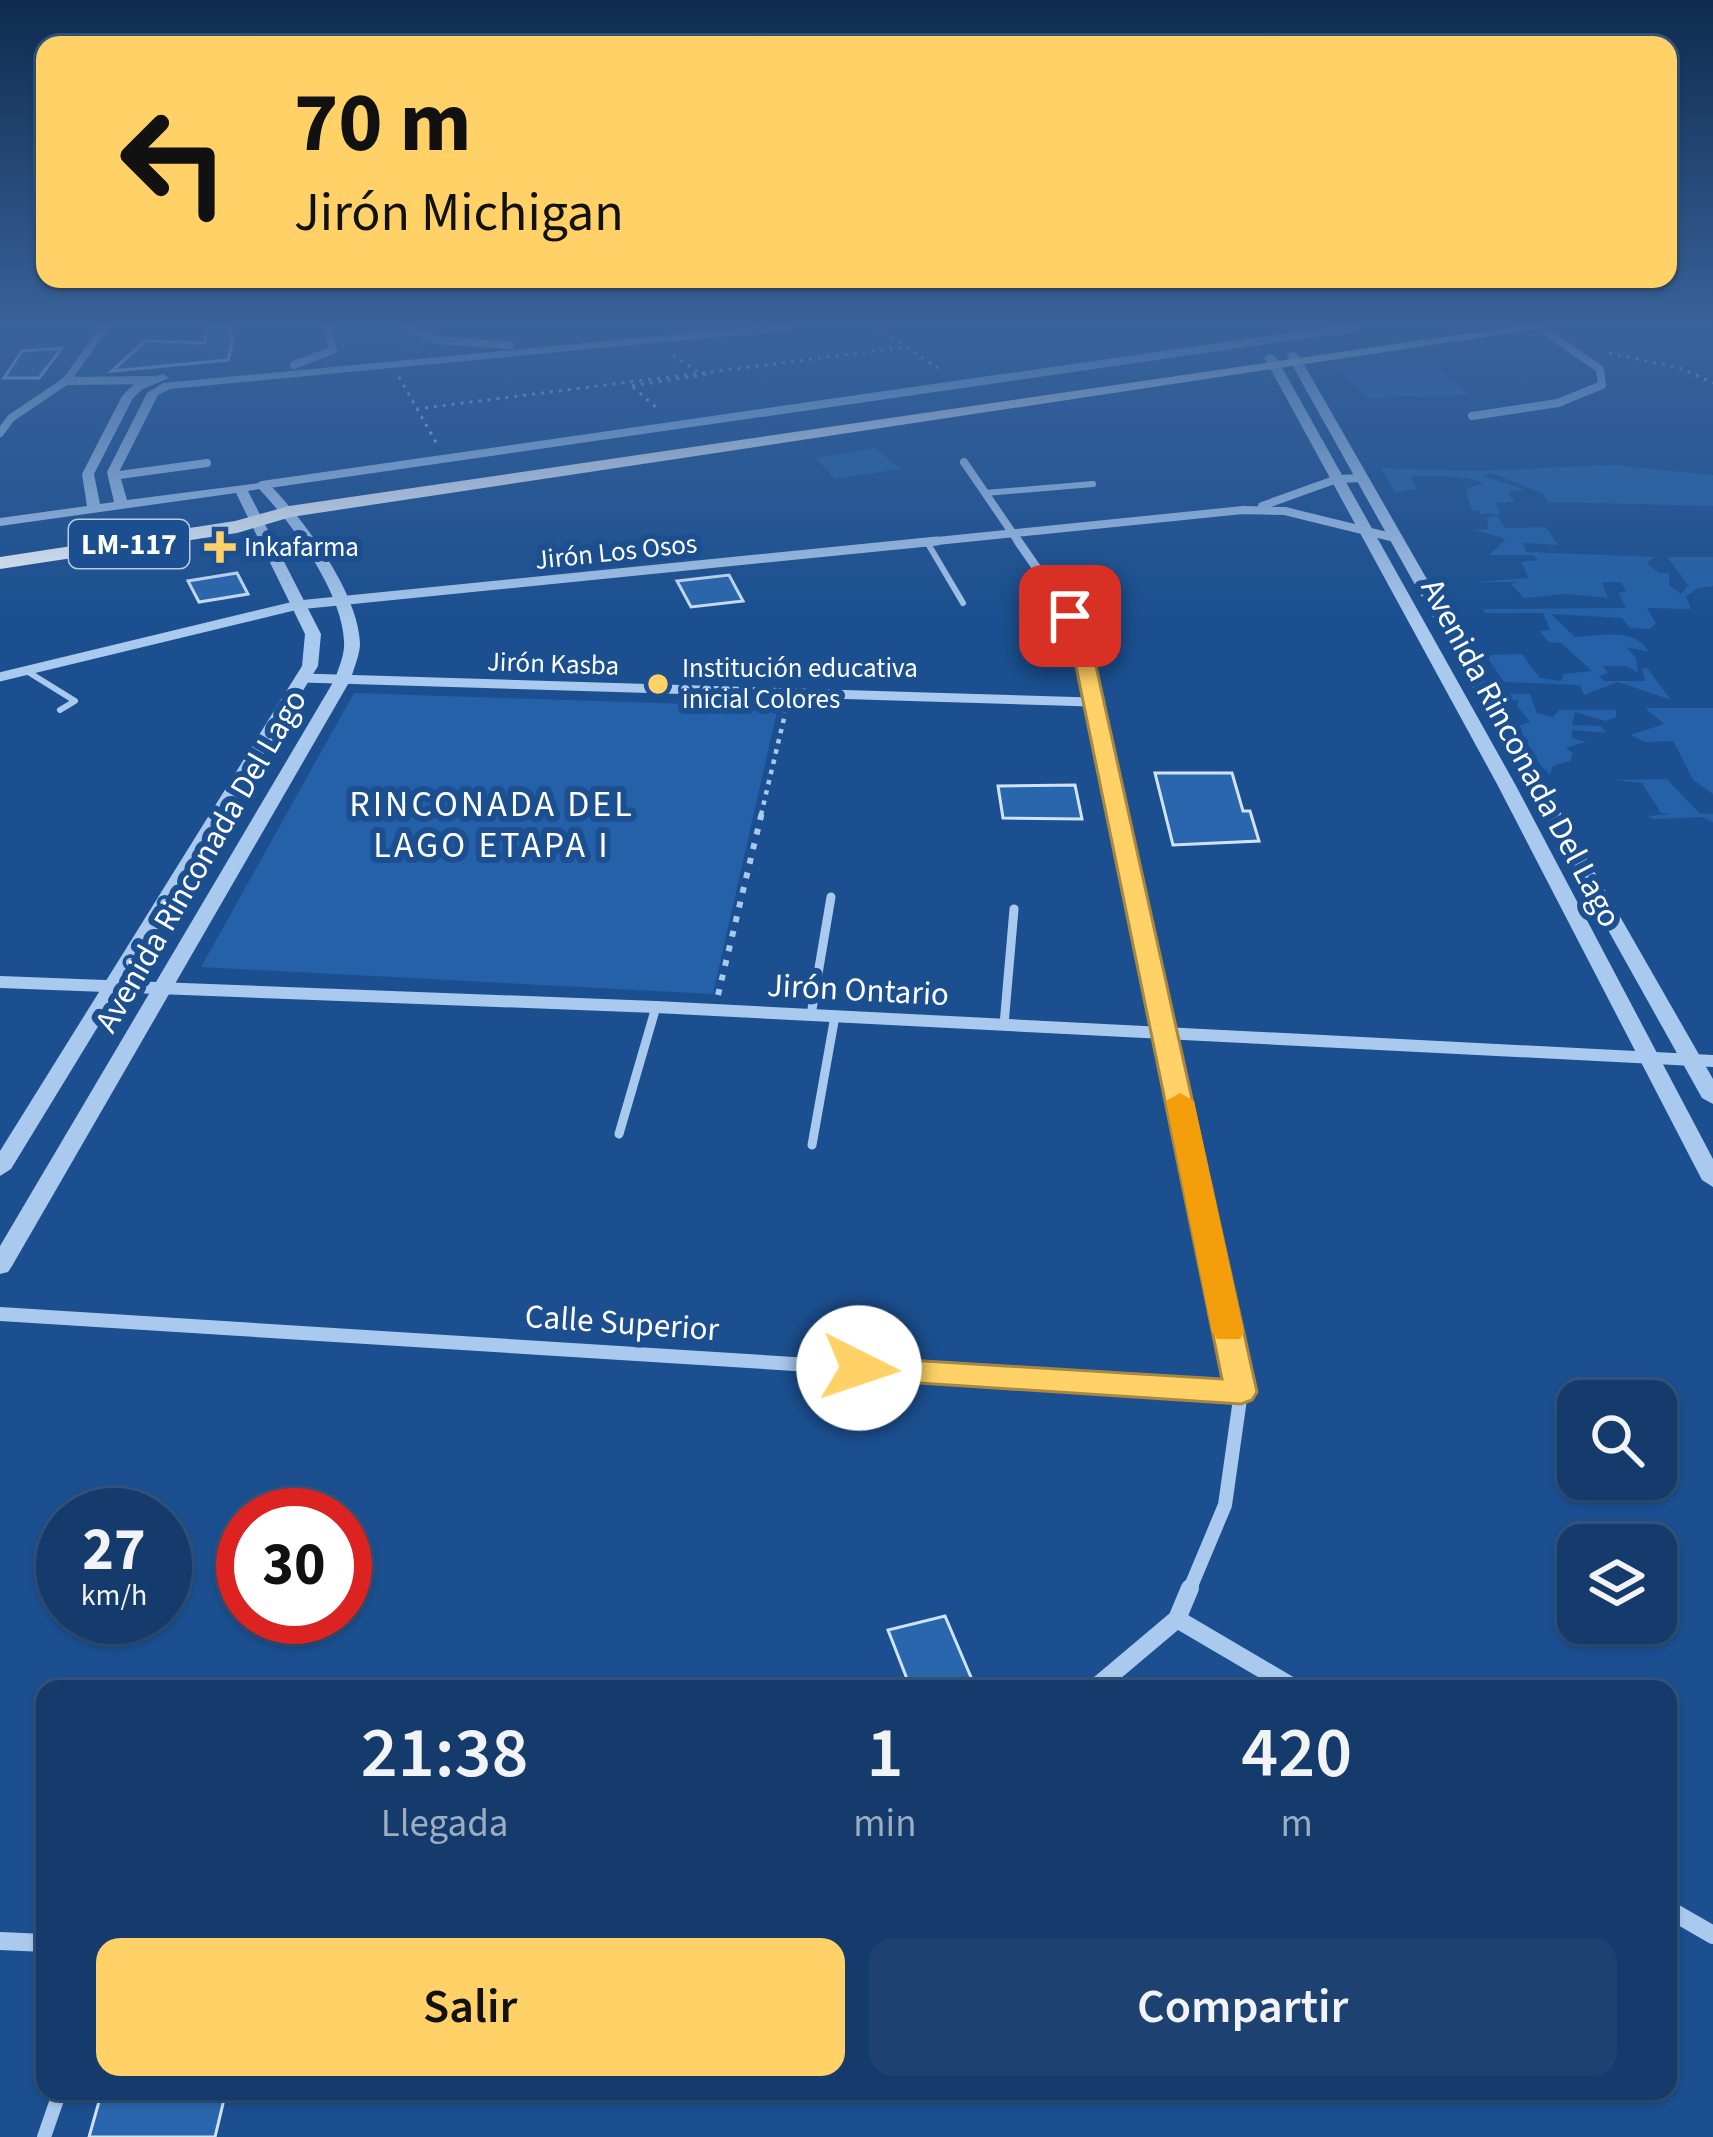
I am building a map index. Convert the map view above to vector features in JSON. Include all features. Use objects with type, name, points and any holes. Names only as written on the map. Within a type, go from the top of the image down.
[{"type":"main road","name":"LM-117","points":[[285,507],[794,427]]},
{"type":"main road","name":"LM-117","points":[[0,543],[248,505],[285,507],[851,427]]},
{"type":"main road","name":"LM-117","points":[[0,563],[238,527],[248,505]]},
{"type":"street","points":[[94,508],[88,474],[112,427]]},
{"type":"street","points":[[121,504],[112,474],[135,427]]},
{"type":"street","points":[[0,523],[121,504],[248,505],[262,485],[664,427]]},
{"type":"street","name":"Avenida Rinconada Del Lago","points":[[1310,427],[1506,784],[1713,1180]]},
{"type":"street","name":"Avenida Rinconada Del Lago","points":[[1333,427],[1713,1098]]},
{"type":"street","points":[[964,462],[1070,616],[1084,657],[1241,1392],[1225,1505],[1177,1619],[1105,1680]]},
{"type":"street","points":[[88,474],[208,463]]},
{"type":"street","name":"Jirón Los Osos","points":[[1243,510],[1337,479],[1362,478]]},
{"type":"street","name":"Avenida Rinconada Del Lago","points":[[0,1266],[343,679],[352,642],[338,601],[285,507],[262,485]]},
{"type":"street","name":"Avenida Rinconada Del Lago","points":[[0,1169],[310,667],[313,634],[248,505]]},
{"type":"street","name":"Jirón Los Osos","points":[[0,677],[298,605],[1012,533],[1243,510],[1285,511],[1395,538]]},
{"type":"street","name":"Jirón Kasba","points":[[303,678],[1090,702]]},
{"type":"street","name":"Jirón Ontario","points":[[0,982],[656,1007],[1713,1061]]},
{"type":"street","name":"Calle Superior","points":[[0,1314],[1241,1392]]},
{"type":"street","points":[[1177,1619],[1281,1680]]},
{"type":"street","points":[[1677,1914],[1713,1935]]},
{"type":"street","points":[[0,1941],[36,1943]]},
{"type":"lane","points":[[985,494],[1093,484]]},
{"type":"lane","points":[[927,542],[962,603]]},
{"type":"lane","points":[[26,670],[75,701],[60,710]]},
{"type":"lane","points":[[812,1015],[831,897]]},
{"type":"lane","points":[[1004,1025],[1014,909]]},
{"type":"lane","points":[[619,1134],[656,1007]]},
{"type":"lane","points":[[812,1145],[835,1016]]},
{"type":"lane","points":[[44,2137],[57,2100]]},
{"type":"path","points":[[426,427],[430,434]]},
{"type":"path","points":[[715,1010],[790,692]]},
{"type":"shaded area","points":[[875,448],[900,469],[835,479],[816,458]]},
{"type":"shaded area","points":[[1613,465],[1713,475],[1713,506],[1548,502],[1542,493],[1491,473],[1483,476],[1526,490],[1508,492],[1515,502],[1495,503],[1501,514],[1477,514],[1482,511],[1472,510],[1465,489],[1484,483],[1411,476],[1417,489],[1395,492],[1381,468],[1473,471]]},
{"type":"shaded area","points":[[1497,516],[1506,528],[1546,527],[1558,545],[1523,543],[1526,552],[1654,557],[1647,563],[1659,573],[1669,573],[1669,585],[1681,594],[1688,585],[1667,557],[1713,557],[1713,586],[1696,589],[1686,597],[1691,609],[1647,608],[1656,624],[1650,629],[1630,628],[1622,618],[1551,614],[1575,637],[1617,635],[1643,644],[1649,652],[1626,647],[1636,658],[1638,673],[1626,666],[1603,666],[1608,673],[1599,676],[1604,681],[1645,681],[1642,669],[1647,668],[1671,700],[1618,682],[1584,695],[1580,685],[1504,682],[1486,655],[1522,654],[1540,678],[1561,681],[1563,674],[1592,671],[1561,643],[1548,642],[1540,631],[1550,630],[1543,613],[1485,613],[1482,609],[1626,608],[1618,593],[1626,591],[1621,582],[1602,582],[1608,598],[1567,594],[1524,598],[1511,584],[1519,582],[1474,582],[1529,578],[1521,562],[1538,560],[1533,555],[1489,555],[1506,539],[1474,530],[1488,529],[1487,517]]},
{"type":"shaded area","points":[[354,693],[778,707],[713,994],[201,967]]},
{"type":"shaded area","points":[[1501,694],[1530,694],[1537,713],[1553,717],[1559,710],[1616,710],[1616,717],[1605,721],[1575,712],[1572,725],[1601,726],[1606,733],[1572,730],[1572,738],[1586,742],[1566,748],[1573,753],[1570,761],[1553,766],[1550,775],[1524,747],[1527,739],[1513,727],[1530,722],[1517,706],[1519,700],[1508,701]]},
{"type":"shaded area","points":[[1645,708],[1713,708],[1713,794],[1693,780],[1673,741],[1645,742],[1630,735],[1664,724]]},
{"type":"shaded area","points":[[1667,779],[1700,814],[1713,814],[1713,822],[1702,817],[1654,819],[1648,816],[1671,814],[1661,813],[1642,783],[1614,780]]},
{"type":"building","points":[[237,573],[248,594],[199,602],[188,581]]},
{"type":"building","points":[[729,575],[743,601],[691,607],[677,581]]},
{"type":"building","points":[[1155,773],[1232,773],[1243,811],[1250,811],[1259,841],[1173,845]]},
{"type":"building","points":[[1075,785],[1082,819],[1003,818],[998,786]]},
{"type":"building","points":[[945,1616],[972,1680],[907,1680],[888,1630]]},
{"type":"building","points":[[99,2100],[224,2100],[215,2137],[89,2137]]},
{"type":"slow traffic","points":[[1180,1101],[1228,1332]]},
{"type":"place","name":"Inkafarma","points":[[220,547]]},
{"type":"place","name":"Institución educativa inicial Colores","points":[[658,684]]},
{"type":"district","name":"RINCONADA DEL LAGO ETAPA I","points":[[492,824]]},
{"type":"route","points":[[859,1368],[1241,1392],[1084,657],[1070,616]]}]
